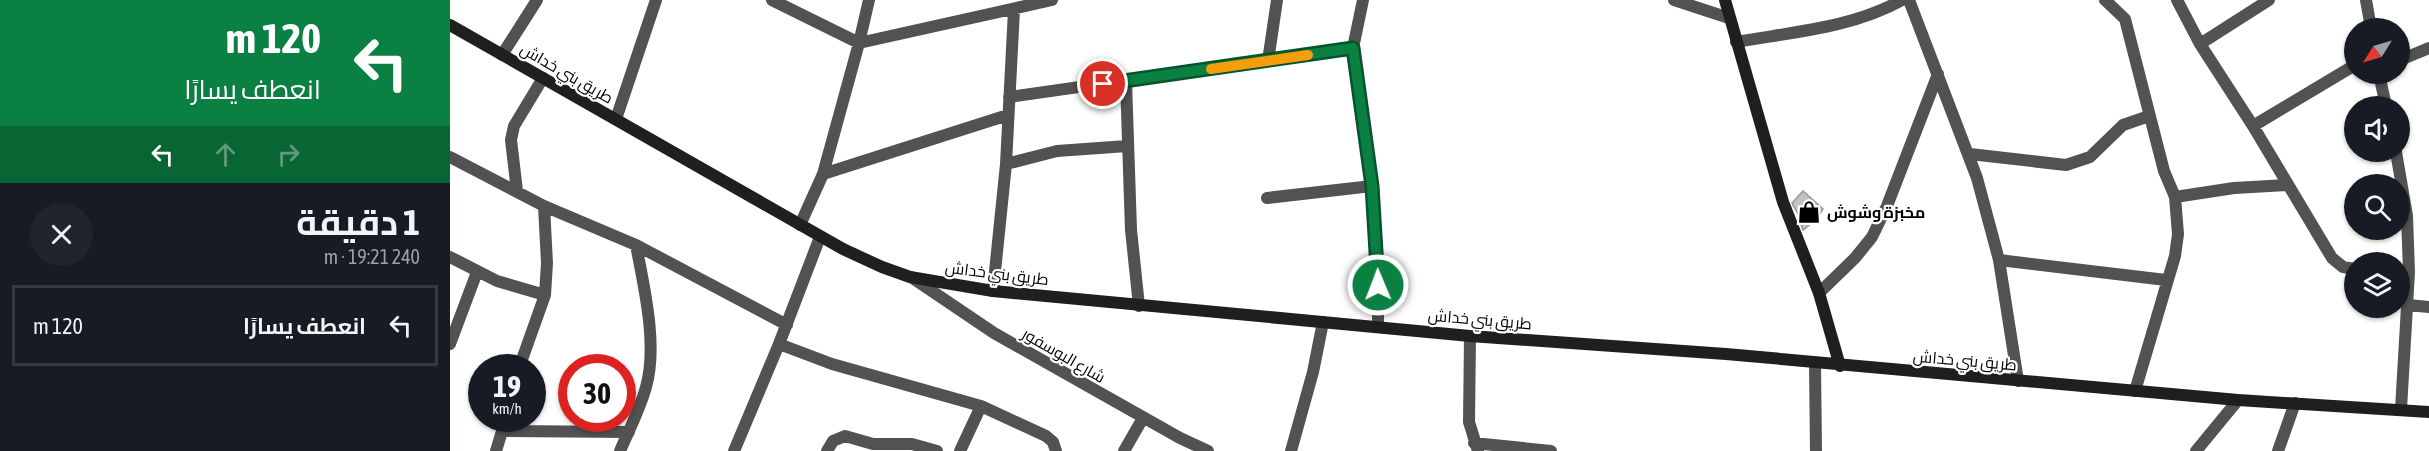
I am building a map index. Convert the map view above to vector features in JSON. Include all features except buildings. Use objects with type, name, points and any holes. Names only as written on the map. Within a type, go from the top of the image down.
[{"type":"main road","points":[[1725,0],[1783,202],[1819,293],[1840,366]]},
{"type":"main road","name":"طريق بني خداش","points":[[450,25],[820,237],[882,267],[910,277],[993,291],[1470,336],[1726,354],[1815,364],[2238,400],[2429,412]]},
{"type":"street","points":[[502,55],[537,0]]},
{"type":"street","points":[[616,119],[656,0]]},
{"type":"street","points":[[772,0],[859,43],[1052,0]]},
{"type":"street","points":[[800,225],[823,174],[859,43],[868,0]]},
{"type":"street","points":[[1268,61],[1277,0]]},
{"type":"street","points":[[1363,0],[1353,48],[1372,186],[1378,265],[1378,327]]},
{"type":"street","points":[[1674,0],[1730,18]]},
{"type":"street","points":[[1736,42],[1858,20],[1902,0]]},
{"type":"street","points":[[1909,0],[1970,154],[1999,260],[2018,381]]},
{"type":"street","points":[[2105,0],[2125,19],[2164,171],[2175,197],[2178,234],[2175,256],[2166,280],[2135,391]]},
{"type":"street","points":[[2177,0],[2200,44],[2253,126],[2332,258],[2344,267]]},
{"type":"street","points":[[2200,44],[2269,0]]},
{"type":"street","points":[[2366,0],[2369,18]]},
{"type":"street","points":[[993,291],[1006,164],[1014,10]]},
{"type":"street","points":[[1009,97],[1353,48]]},
{"type":"street","points":[[2410,56],[2429,48]]},
{"type":"street","points":[[2253,126],[2344,72]]},
{"type":"street","points":[[1819,293],[1855,258],[1872,237],[1887,206],[1938,74]]},
{"type":"street","points":[[517,191],[511,140],[514,126],[543,78]]},
{"type":"street","points":[[1126,81],[1131,230],[1138,306]]},
{"type":"street","points":[[823,174],[1008,115]]},
{"type":"street","points":[[1970,154],[2067,165],[2090,157],[2123,125],[2149,116]]},
{"type":"street","points":[[1006,164],[1057,151],[1127,146]]},
{"type":"street","points":[[450,157],[544,206],[636,245],[787,326]]},
{"type":"street","points":[[2398,162],[2407,216],[2405,252]]},
{"type":"street","points":[[2175,197],[2234,188],[2287,185]]},
{"type":"street","points":[[1267,198],[1372,186]]},
{"type":"street","points":[[524,354],[545,295],[547,263],[544,206]]},
{"type":"street","points":[[734,451],[787,326],[820,237]]},
{"type":"street","points":[[636,245],[648,324],[650,368],[636,413]]},
{"type":"street","points":[[450,257],[477,272],[518,288],[545,295]]},
{"type":"street","points":[[1999,260],[2166,280]]},
{"type":"street","points":[[450,344],[477,272]]},
{"type":"street","name":"شارع البوسفور","points":[[910,277],[994,333],[1143,418],[1208,451]]},
{"type":"street","points":[[2410,305],[2429,307]]},
{"type":"street","points":[[2401,409],[2407,318]]},
{"type":"street","points":[[1291,451],[1313,372],[1323,322]]},
{"type":"street","points":[[1470,336],[1469,422],[1476,447],[1551,451]]},
{"type":"street","points":[[779,344],[832,364],[981,406],[1046,436],[1055,450]]},
{"type":"street","points":[[1815,364],[1816,451]]},
{"type":"street","points":[[2196,451],[2238,400]]},
{"type":"street","points":[[2278,451],[2295,403]]},
{"type":"street","points":[[960,451],[981,406]]},
{"type":"street","points":[[1124,451],[1143,418]]},
{"type":"street","points":[[496,451],[502,432]]},
{"type":"street","points":[[620,451],[629,432]]},
{"type":"street","points":[[827,451],[833,441],[845,436],[873,444],[912,444],[937,451]]},
{"type":"slow traffic","points":[[1211,69],[1308,55]]},
{"type":"place","name":"مخبزة وشوش","points":[[1809,212]]},
{"type":"route","points":[[1103,84],[1353,48],[1372,186],[1378,285]]}]
